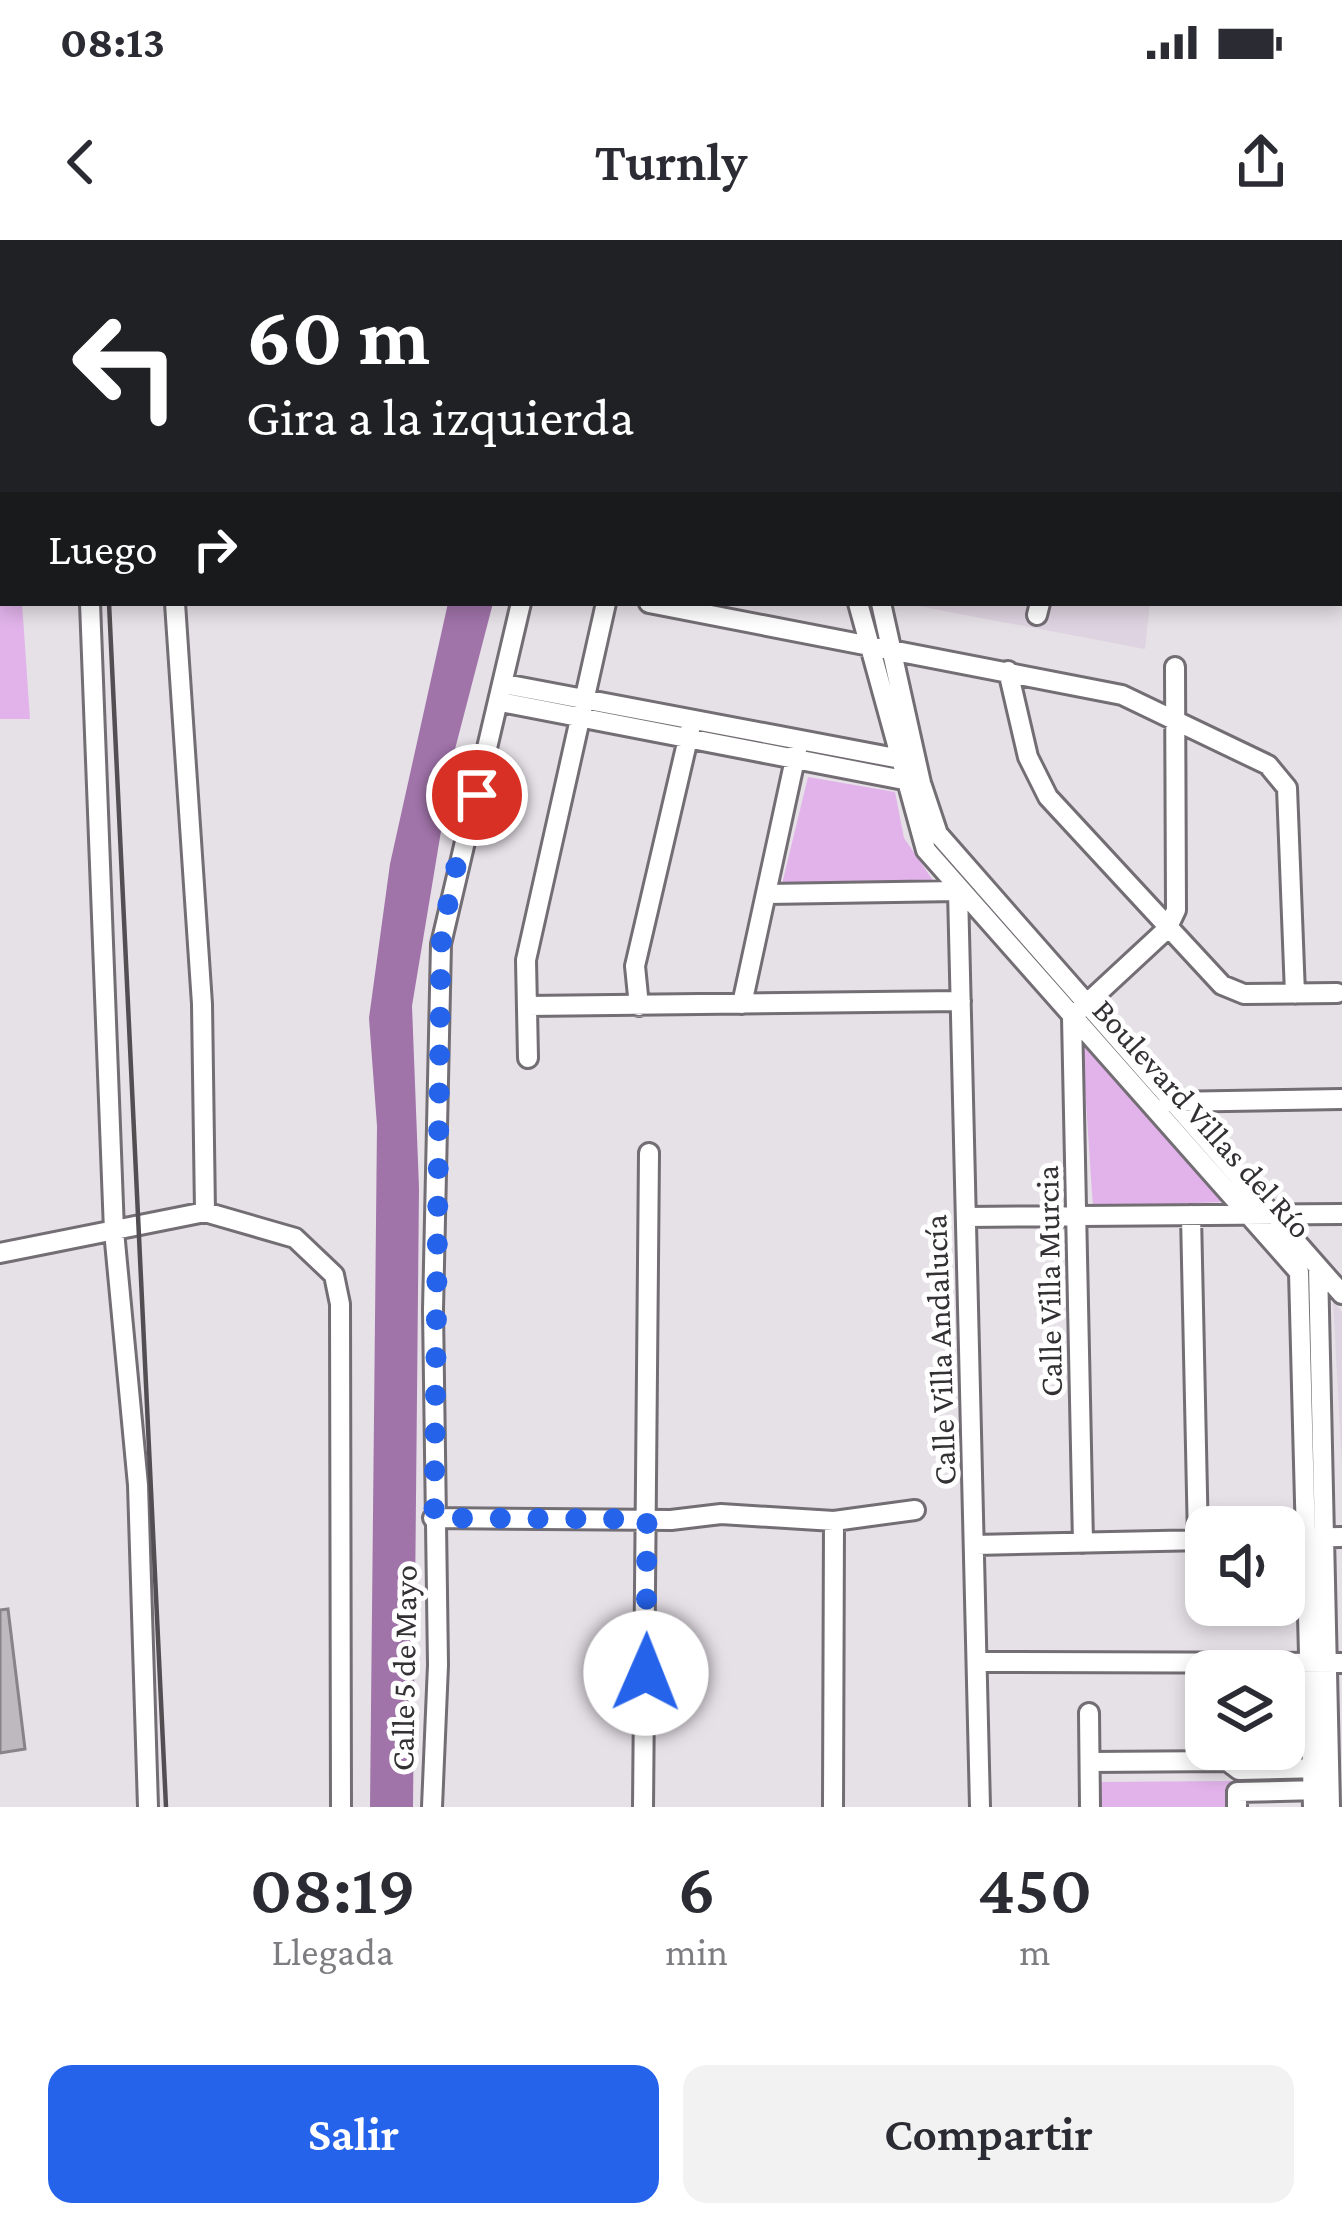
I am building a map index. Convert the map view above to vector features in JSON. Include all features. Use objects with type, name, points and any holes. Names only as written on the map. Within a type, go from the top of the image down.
[{"type":"street","points":[[90,606],[114,1231],[138,1485],[148,1807]]},
{"type":"street","points":[[176,606],[202,1004],[205,1212]]},
{"type":"street","name":"Calle 5 de Mayo","points":[[432,1807],[438,1665],[434,1518],[441,944],[519,606]]},
{"type":"street","points":[[528,1058],[526,960],[605,606]]},
{"type":"street","points":[[665,606],[1105,690],[1176,719],[1280,774],[1287,788],[1295,994]]},
{"type":"street","name":"Boulevard Villas del Río","points":[[859,606],[910,771]]},
{"type":"street","name":"Boulevard Villas del Río","points":[[882,606],[926,850],[1088,999],[1247,1213],[1299,1272],[1324,1538]]},
{"type":"street","points":[[1072,1017],[1167,929],[1179,893],[1175,667]]},
{"type":"street","points":[[1008,671],[1034,777],[1228,991],[1337,993]]},
{"type":"street","points":[[502,693],[910,771]]},
{"type":"street","points":[[639,1006],[635,965],[691,729]]},
{"type":"street","points":[[742,1004],[797,750]]},
{"type":"street","points":[[766,894],[965,885]]},
{"type":"street","name":"Boulevard Villas del Río","points":[[965,885],[1072,1017],[1272,1214],[1318,1267],[1328,1768],[1322,1798]]},
{"type":"street","name":"Calle Villa Andalucía","points":[[965,885],[961,1001],[980,1807]]},
{"type":"street","points":[[527,1006],[961,1001]]},
{"type":"street","name":"Calle Villa Murcia","points":[[1072,1017],[1083,1543]]},
{"type":"street","points":[[1164,1105],[1342,1099]]},
{"type":"street","points":[[643,1807],[649,1154]]},
{"type":"street","points":[[0,1253],[205,1212],[295,1238],[334,1275],[340,1304],[341,1807]]},
{"type":"street","points":[[966,1217],[1342,1214]]},
{"type":"street","points":[[1191,1215],[1201,1506]]},
{"type":"street","points":[[1318,1267],[1342,1294]]},
{"type":"street","points":[[434,1518],[647,1519],[721,1514],[834,1521],[915,1510]]},
{"type":"street","points":[[833,1807],[834,1521]]},
{"type":"street","points":[[974,1546],[1185,1540]]},
{"type":"street","points":[[976,1662],[1326,1664]]},
{"type":"street","points":[[1089,1714],[1090,1807]]},
{"type":"street","points":[[1090,1762],[1227,1761],[1239,1770],[1328,1768]]},
{"type":"street","points":[[1237,1800],[1322,1798]]},
{"type":"shaded area","points":[[0,606],[22,606],[30,719],[0,719]]},
{"type":"shaded area","points":[[447,606],[492,606],[454,753],[412,1006],[419,1188],[413,1807],[370,1807],[377,1126],[369,1018],[390,864]]},
{"type":"shaded area","points":[[918,606],[1150,606],[1145,649]]},
{"type":"shaded area","points":[[808,777],[895,792],[904,838],[939,889],[782,884]]},
{"type":"shaded area","points":[[1082,1044],[1222,1202],[1093,1207]]},
{"type":"shaded area","points":[[1333,1302],[1342,1312],[1342,1466]]},
{"type":"shaded area","points":[[1232,1781],[1232,1807],[1100,1807],[1100,1782]]},
{"type":"building","points":[[8,1609],[25,1749],[0,1753],[0,1610]]},
{"type":"railway","points":[[109,606],[166,1807]]},
{"type":"route","points":[[477,795],[452,881],[441,944],[434,1518],[647,1519],[646,1673]]}]
